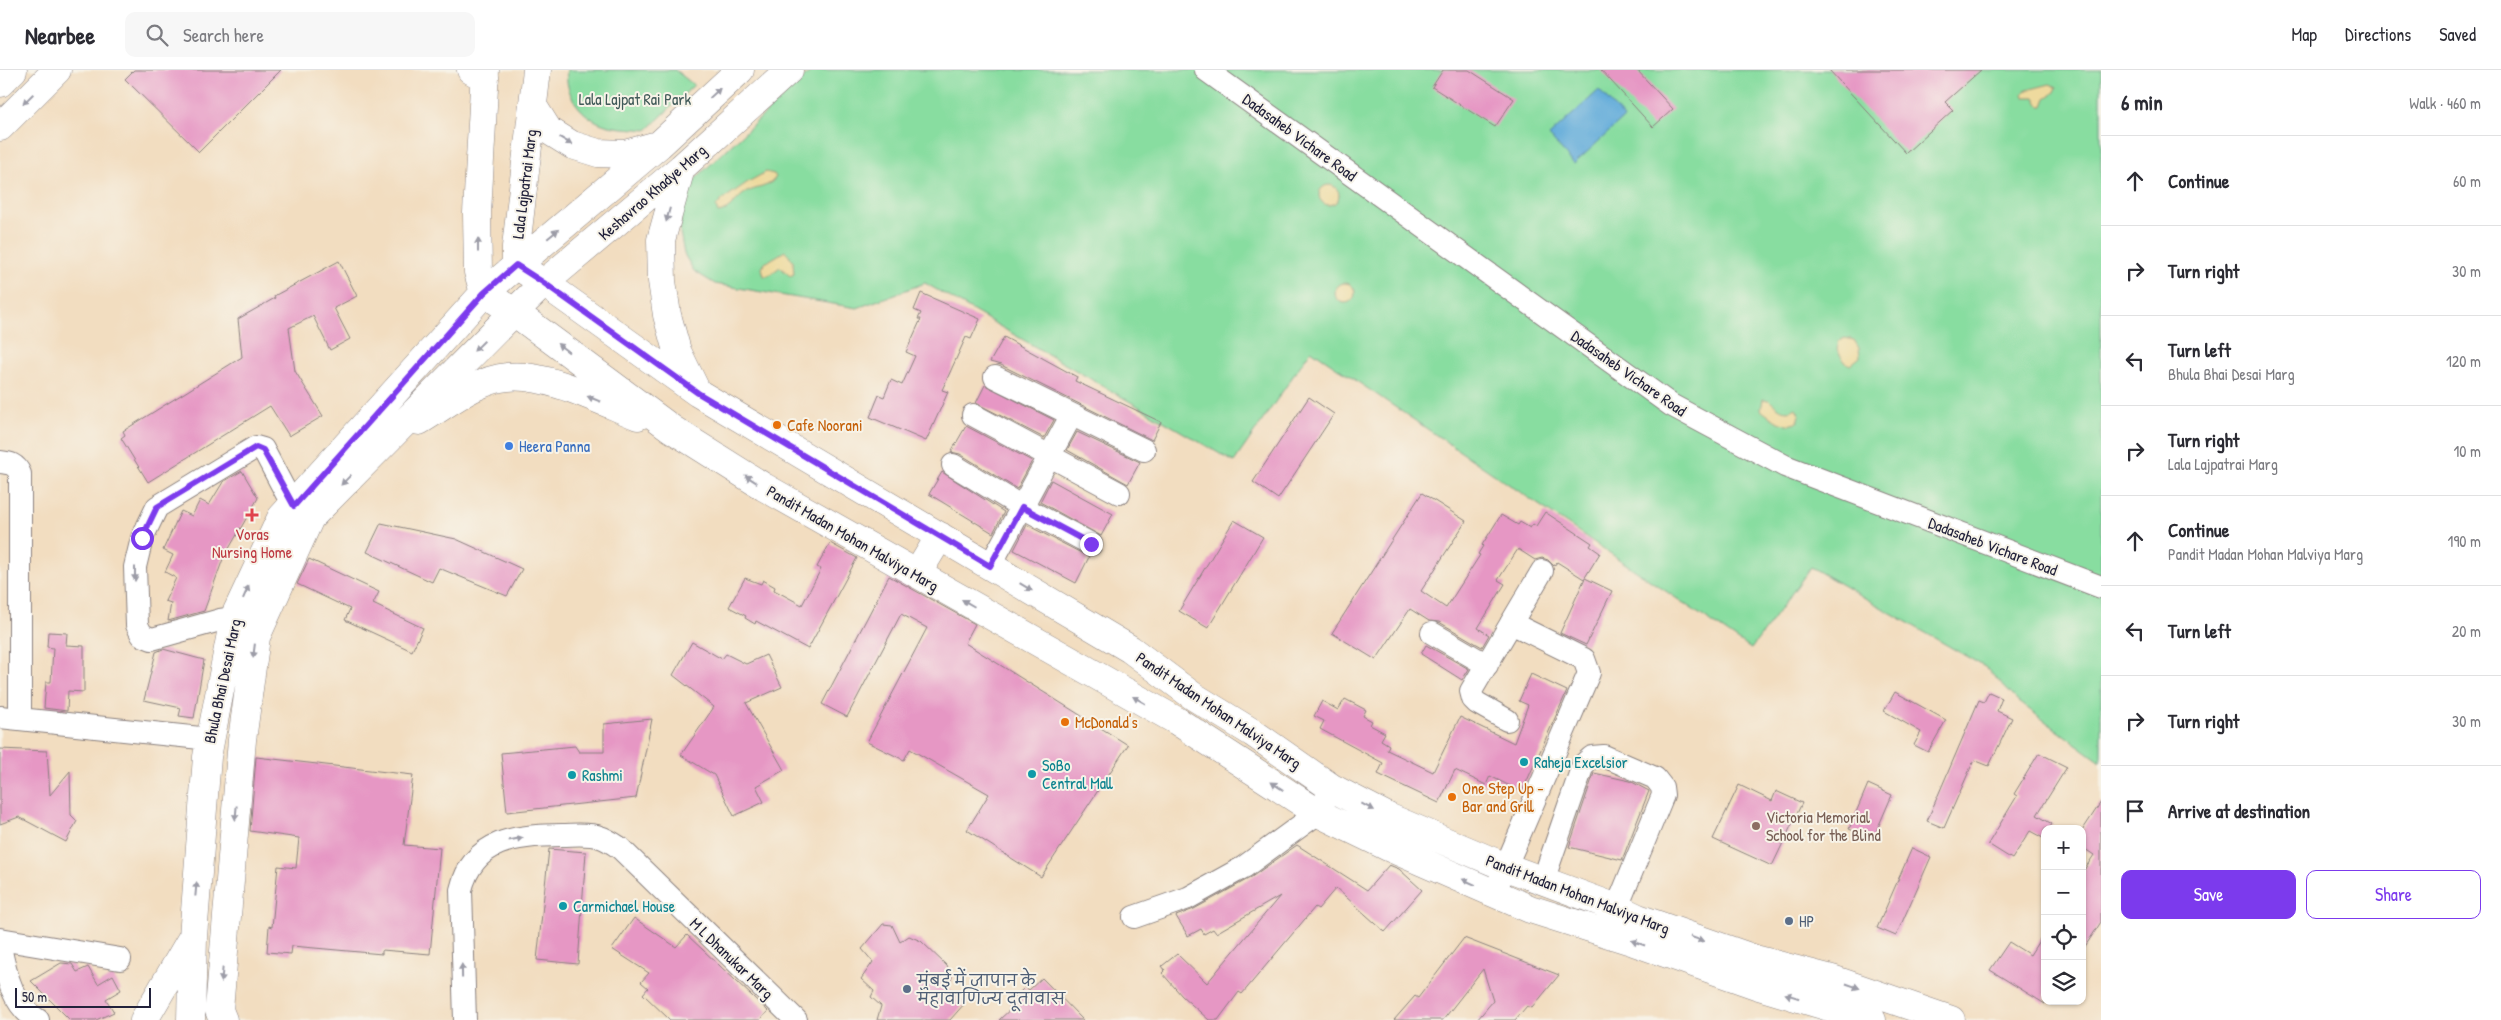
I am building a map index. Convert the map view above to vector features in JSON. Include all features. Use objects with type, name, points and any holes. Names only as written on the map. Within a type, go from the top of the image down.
[{"type":"main road","points":[[0,83],[13,70]]},
{"type":"main road","points":[[0,127],[57,70]]},
{"type":"main road","name":"Lala Lajpatrai Marg","points":[[516,265],[516,248],[538,70]]},
{"type":"main road","name":"Keshavrao Khadye Marg","points":[[516,265],[659,145],[740,70]]},
{"type":"main road","name":"Keshavrao Khadye Marg","points":[[514,312],[544,283],[681,168],[789,70]]},
{"type":"main road","points":[[481,73],[477,213],[478,272],[484,293]]},
{"type":"main road","points":[[533,106],[548,130],[572,145],[598,153],[625,154],[659,145]]},
{"type":"main road","points":[[681,168],[661,240],[662,281],[667,315],[677,351],[698,393]]},
{"type":"main road","points":[[516,265],[544,283]]},
{"type":"main road","name":"Bhula Bhai Desai Marg","points":[[189,1020],[192,937],[210,740],[234,618],[281,518],[294,506],[484,293],[516,265]]},
{"type":"main road","name":"Pandit Madan Mohan Malviya Marg","points":[[544,283],[698,393],[1130,649],[1193,696],[1253,733],[1332,788],[1388,818],[1506,867],[1617,908],[1638,918],[1755,959],[1832,979],[1951,1020]]},
{"type":"main road","name":"Pandit Madan Mohan Malviya Marg","points":[[484,293],[514,312],[672,429],[764,487],[1177,721],[1318,813],[1388,847],[1530,909],[1756,985],[1872,1020]]},
{"type":"main road","name":"Bhula Bhai Desai Marg","points":[[221,1015],[242,740],[256,637],[310,518],[380,445],[514,312]]},
{"type":"main road","points":[[380,445],[473,388],[507,377],[539,378],[672,429]]},
{"type":"main road","points":[[917,574],[940,536]]},
{"type":"main road","points":[[144,1020],[192,937]]},
{"type":"main road","points":[[189,1020],[221,1015]]},
{"type":"street","name":"Dadasaheb Vichare Road","points":[[1206,70],[1671,405],[1785,466],[2101,587]]},
{"type":"street","points":[[995,377],[1071,416],[1144,450]]},
{"type":"street","points":[[972,415],[1119,493]]},
{"type":"street","points":[[990,566],[1071,416]]},
{"type":"street","points":[[234,618],[220,620],[152,640],[142,635],[137,625],[135,567],[142,538],[157,507],[256,447],[263,450],[294,506]]},
{"type":"street","points":[[0,462],[12,464],[18,468],[20,474],[10,534],[10,718],[210,740]]},
{"type":"street","points":[[953,465],[1022,507],[1091,544]]},
{"type":"street","points":[[1507,720],[1477,703],[1471,695],[1542,571]]},
{"type":"street","points":[[1493,893],[1506,867],[1589,673],[1584,659],[1511,623]]},
{"type":"street","points":[[1432,632],[1487,665]]},
{"type":"street","points":[[1177,721],[1193,696]]},
{"type":"street","points":[[1543,881],[1583,765],[1592,757],[1604,756],[1655,778],[1662,787],[1663,795],[1606,934]]},
{"type":"street","points":[[1134,917],[1188,898],[1244,867],[1318,813],[1332,788]]},
{"type":"street","name":"M L Dhanukar Marg","points":[[465,1020],[461,890],[464,878],[475,859],[496,843],[537,835],[580,834],[600,837],[620,848],[796,1020]]},
{"type":"street","points":[[0,939],[120,959]]},
{"type":"street","points":[[0,946],[17,999],[28,1015],[38,1020]]},
{"type":"green space","name":"Lala Lajpat Rai Park","points":[[567,70],[675,70],[694,85],[647,130],[617,127],[605,125],[592,119],[580,108],[574,101],[568,86]]},
{"type":"green space","points":[[812,70],[2101,70],[2101,762],[2019,702],[1985,667],[1811,567],[1751,649],[1311,350],[1234,462],[925,283],[857,308],[715,284],[694,271],[684,254],[680,232],[682,206],[695,179]]},
{"type":"sand","points":[[2050,84],[2057,87],[2055,92],[2046,98],[2043,106],[2040,106],[2035,97],[2024,97],[2023,93],[2027,90]]},
{"type":"sand","points":[[766,172],[774,174],[776,177],[773,181],[747,192],[727,210],[718,213],[716,207],[722,200]]},
{"type":"sand","points":[[1325,185],[1333,185],[1339,191],[1339,199],[1333,205],[1325,205],[1319,199],[1319,191]]},
{"type":"sand","points":[[785,251],[793,261],[794,274],[790,276],[780,267],[768,276],[764,276],[762,268],[765,263]]},
{"type":"sand","points":[[1341,283],[1349,283],[1355,289],[1355,297],[1349,303],[1341,303],[1335,297],[1335,289]]},
{"type":"sand","points":[[1845,338],[1854,340],[1859,348],[1860,357],[1850,365],[1845,362],[1837,350],[1839,341]]},
{"type":"sand","points":[[1763,399],[1769,400],[1785,411],[1796,408],[1800,415],[1798,422],[1788,424],[1778,422],[1761,410]]},
{"type":"water","points":[[1599,90],[1624,118],[1574,164],[1549,136]]},
{"type":"building","points":[[134,70],[281,70],[199,152],[125,79]]},
{"type":"building","points":[[1443,70],[1469,70],[1514,99],[1495,127],[1432,87]]},
{"type":"building","points":[[1601,70],[1637,70],[1673,109],[1653,127]]},
{"type":"building","points":[[1829,70],[1981,70],[1945,102],[1953,110],[1906,153]]},
{"type":"building","points":[[339,261],[357,296],[334,308],[350,339],[330,350],[313,316],[289,328],[295,371],[323,416],[289,436],[270,406],[148,482],[121,438],[125,435],[123,431],[242,357],[238,319],[275,298],[274,296]]},
{"type":"building","points":[[921,293],[980,319],[971,339],[966,337],[942,390],[948,392],[926,441],[870,417],[879,395],[884,397],[891,380],[902,385],[915,356],[906,352],[921,319],[918,319],[921,313],[914,310]]},
{"type":"building","points":[[1004,337],[1077,377],[1075,381],[1161,422],[1152,440],[1001,365],[990,362]]},
{"type":"building","points":[[985,385],[1054,420],[1044,438],[976,403]]},
{"type":"building","points":[[1309,397],[1334,414],[1278,499],[1253,482]]},
{"type":"building","points":[[966,426],[1032,461],[1017,489],[960,454],[951,452]]},
{"type":"building","points":[[1077,432],[1140,462],[1128,484],[1067,450]]},
{"type":"building","points":[[242,471],[258,498],[223,559],[204,611],[168,621],[171,603],[165,601],[176,578],[165,572],[173,555],[163,550],[181,511],[192,516],[200,500],[209,505],[223,482]]},
{"type":"building","points":[[942,472],[1004,512],[993,533],[929,494]]},
{"type":"building","points":[[1051,480],[1113,514],[1101,536],[1040,502]]},
{"type":"building","points":[[1422,493],[1466,521],[1421,591],[1446,608],[1480,555],[1478,554],[1482,545],[1501,515],[1518,525],[1520,522],[1530,528],[1533,524],[1536,526],[1545,512],[1592,543],[1590,546],[1600,553],[1584,579],[1557,562],[1554,566],[1548,560],[1542,558],[1535,560],[1518,549],[1498,580],[1505,584],[1478,628],[1489,635],[1482,647],[1439,622],[1429,621],[1410,609],[1376,660],[1332,633]]},
{"type":"building","points":[[1234,520],[1263,537],[1208,628],[1179,611]]},
{"type":"building","points":[[381,523],[456,539],[522,569],[507,596],[439,568],[432,582],[367,552]]},
{"type":"building","points":[[1027,525],[1089,557],[1076,583],[1014,550]]},
{"type":"building","points":[[830,543],[857,558],[808,649],[756,621],[755,624],[745,618],[746,616],[729,607],[745,578],[761,584],[763,580],[775,587],[774,590],[802,605],[821,569],[817,567]]},
{"type":"building","points":[[309,559],[379,592],[373,604],[423,628],[412,651],[345,620],[350,609],[297,584]]},
{"type":"building","name":"SoBo Central Mall","points":[[889,576],[975,624],[965,643],[1128,745],[1041,877],[967,830],[989,794],[910,749],[904,760],[867,742],[927,628],[901,614],[847,717],[822,704]]},
{"type":"building","points":[[1585,578],[1612,591],[1586,645],[1560,633]]},
{"type":"building","points":[[48,632],[67,633],[66,645],[84,646],[84,692],[68,691],[67,711],[44,708],[46,682],[51,682],[53,648],[47,647]]},
{"type":"building","points":[[692,642],[722,659],[726,654],[746,664],[766,655],[782,687],[746,703],[784,770],[756,786],[764,802],[734,816],[714,775],[681,755],[714,707],[673,675]]},
{"type":"building","points":[[1426,645],[1469,669],[1462,680],[1421,654]]},
{"type":"building","points":[[163,649],[204,660],[194,718],[179,716],[181,708],[144,700],[156,652]]},
{"type":"building","points":[[1531,674],[1567,691],[1522,792],[1490,776],[1486,785],[1455,770],[1439,803],[1378,774],[1383,763],[1320,729],[1324,721],[1314,716],[1322,701],[1338,710],[1345,699],[1366,710],[1363,716],[1372,721],[1370,725],[1385,733],[1381,740],[1389,745],[1387,750],[1433,772],[1460,717],[1514,743],[1528,705],[1519,701]]},
{"type":"building","points":[[1895,692],[1946,720],[1928,752],[1914,745],[1921,732],[1884,711]]},
{"type":"building","points":[[1989,692],[2002,698],[1997,711],[2012,718],[1989,766],[1974,760],[1944,828],[1927,821],[1979,700],[1984,702]]},
{"type":"building","name":"Rashmi","points":[[652,719],[636,798],[507,812],[501,753],[575,746],[579,752],[604,752],[604,724]]},
{"type":"building","points":[[0,749],[47,751],[50,795],[70,771],[71,815],[77,821],[66,842],[19,817],[0,824]]},
{"type":"building","points":[[2039,753],[2067,767],[2037,815],[2052,824],[2041,825],[2041,837],[2030,831],[2012,859],[1988,844],[2017,796],[2014,794]]},
{"type":"building","points":[[256,757],[413,775],[404,845],[440,848],[430,954],[382,950],[382,954],[292,946],[291,954],[267,952],[269,926],[272,927],[278,866],[296,868],[299,838],[250,831]]},
{"type":"building","points":[[1594,773],[1630,781],[1649,791],[1622,860],[1569,847]]},
{"type":"building","points":[[1868,784],[1892,795],[1873,839],[1849,829]]},
{"type":"building","name":"Victoria Memorial School for the Blind","points":[[1739,785],[1772,801],[1776,791],[1802,803],[1772,866],[1713,839]]},
{"type":"building","points":[[2101,802],[2101,922],[2086,945],[2086,867],[2094,855],[2086,850],[2086,825]]},
{"type":"building","points":[[1297,845],[1367,890],[1389,865],[1399,869],[1422,890],[1385,932],[1336,888],[1318,909],[1315,907],[1242,994],[1239,992],[1218,1020],[1209,1020],[1182,996],[1162,973],[1165,970],[1162,966],[1177,954],[1207,983],[1280,896],[1216,933],[1213,929],[1204,934],[1201,929],[1188,936],[1176,916],[1194,909],[1250,878]]},
{"type":"building","points":[[1912,848],[1931,857],[1896,936],[1877,928]]},
{"type":"building","name":"Carmichael House","points":[[549,849],[586,852],[578,964],[537,960]]},
{"type":"building","points":[[634,918],[676,947],[687,935],[768,1011],[760,1020],[670,1020],[643,994],[648,988],[641,982],[649,973],[612,949]]},
{"type":"building","points":[[883,924],[892,925],[900,942],[909,936],[921,941],[947,966],[952,977],[948,988],[965,1003],[950,1020],[877,1020],[881,1006],[871,997],[874,991],[861,979],[873,962],[862,949]]},
{"type":"building","points":[[2041,937],[2041,1002],[1990,970],[2009,942],[2030,955]]},
{"type":"building","points":[[1464,938],[1559,975],[1532,1008],[1527,1006],[1515,1020],[1477,1020],[1493,1001],[1483,969],[1443,1020],[1394,1020],[1415,996],[1418,998]]},
{"type":"building","points":[[61,963],[72,964],[77,972],[88,967],[98,984],[113,975],[121,990],[106,999],[114,1012],[96,1020],[70,1020],[31,981]]},
{"type":"building","points":[[1042,978],[1083,1020],[999,1020],[1013,1007],[1009,1003],[1025,987],[1029,990]]},
{"type":"place","name":"Cafe Noorani","points":[[777,425]]},
{"type":"place","name":"Heera Panna","points":[[509,446]]},
{"type":"place","name":"Voras Nursing Home","points":[[252,515]]},
{"type":"place","name":"McDonald's","points":[[1065,722]]},
{"type":"place","name":"Raheja Excelsior","points":[[1524,762]]},
{"type":"place","name":"SoBo Central Mall","points":[[1032,774]]},
{"type":"place","name":"Rashmi","points":[[572,775]]},
{"type":"place","name":"One Step Up - Bar and Grill","points":[[1452,797]]},
{"type":"place","name":"Victoria Memorial School for the Blind","points":[[1756,826]]},
{"type":"place","name":"Carmichael House","points":[[563,906]]},
{"type":"place","name":"HP","points":[[1789,921]]},
{"type":"place","name":"मुंबई में जापान के महावाणिज्य दूतावास","points":[[907,989]]},
{"type":"route","points":[[142,538],[157,507],[256,447],[263,450],[281,486],[294,506],[484,293],[516,265],[698,393],[990,566],[1022,507],[1091,544]]}]
